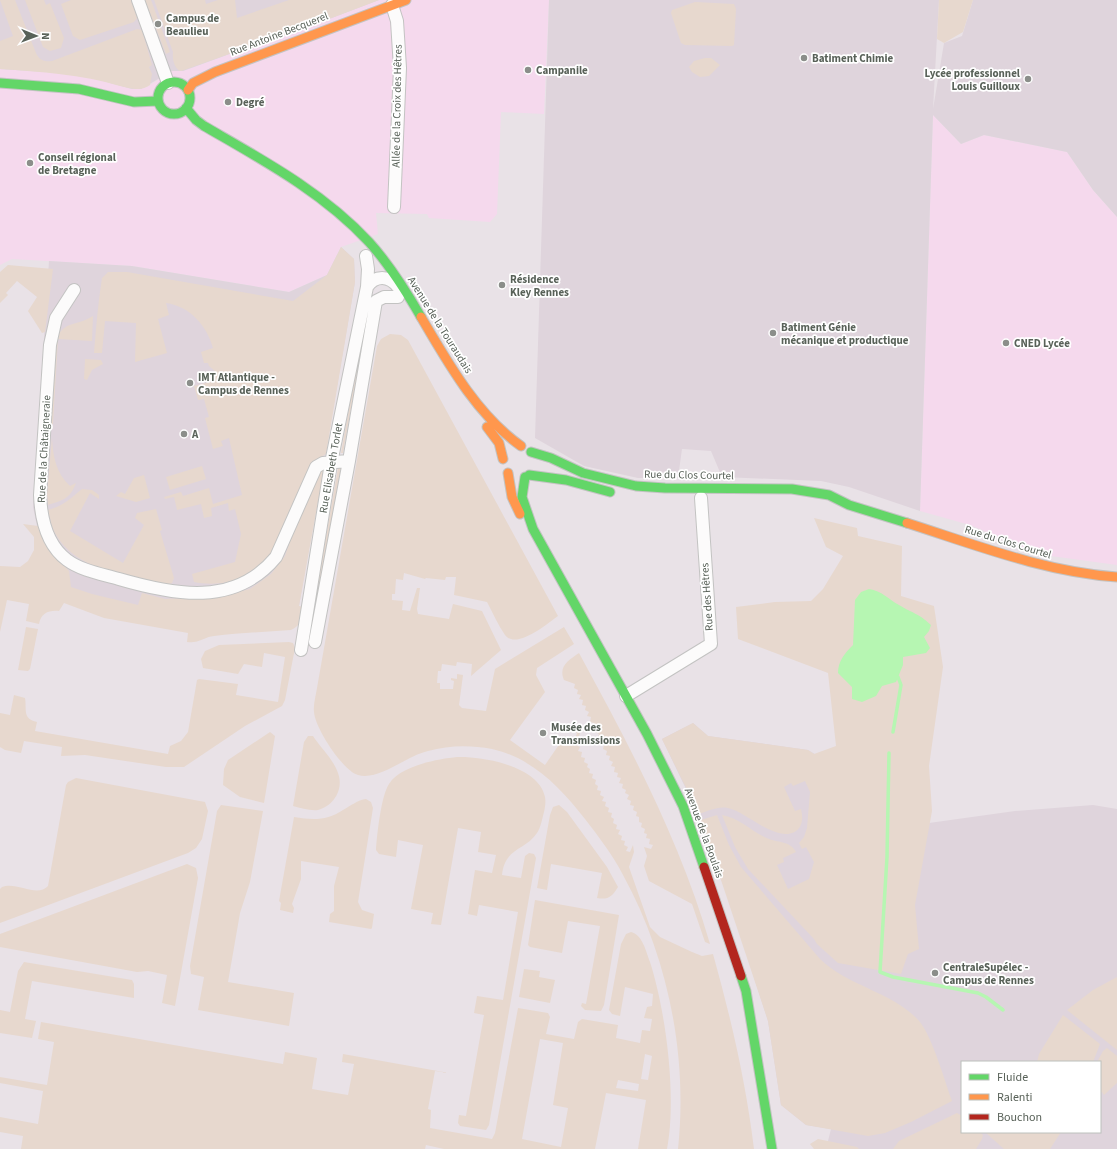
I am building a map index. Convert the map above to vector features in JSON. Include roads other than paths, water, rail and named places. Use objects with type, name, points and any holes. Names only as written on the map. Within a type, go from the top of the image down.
[{"type":"main road","name":"Rue Antoine Becquerel","points":[[188,90],[193,83],[215,72],[406,0]]},
{"type":"main road","points":[[178,82],[188,90],[190,100],[186,108],[179,113],[168,113],[162,108],[158,101],[160,89],[168,83],[178,82]]},
{"type":"main road","points":[[0,83],[79,89],[134,102],[158,101]]},
{"type":"main road","name":"Avenue de la Touraudais","points":[[186,108],[200,123],[266,161],[333,209],[369,242],[418,309],[455,374],[507,436],[521,446]]},
{"type":"main road","name":"Avenue de la Touraudais","points":[[301,186],[333,221]]},
{"type":"main road","name":"Avenue de la Touraudais","points":[[364,253],[386,278],[422,334],[448,380]]},
{"type":"main road","points":[[476,417],[495,437],[503,459],[503,464],[508,474],[516,478],[527,476],[535,464],[531,452],[521,446],[510,449],[503,459]]},
{"type":"main road","name":"Rue du Clos Courtel","points":[[531,452],[551,458],[583,473],[636,486],[665,488],[792,489],[829,495],[850,505],[1047,567],[1085,575],[1117,577]]},
{"type":"main road","name":"Avenue de la Boulais","points":[[508,474],[512,497],[521,515],[533,529]]},
{"type":"main road","name":"Rue du Clos Courtel","points":[[527,476],[566,480],[601,491],[706,498]]},
{"type":"main road","name":"Avenue de la Boulais","points":[[527,476],[522,498],[524,509],[533,529],[626,696],[683,806],[746,991],[772,1149]]},
{"type":"main road","name":"Rue du Clos Courtel","points":[[726,498],[777,499]]},
{"type":"main road","name":"Rue du Clos Courtel","points":[[792,499],[850,505]]},
{"type":"street","points":[[138,0],[168,83]]},
{"type":"street","name":"Allée de la Croix des Hêtres","points":[[392,5],[397,21],[400,68],[394,207]]},
{"type":"street","name":"Rue Elisabeth Torlet","points":[[301,650],[331,463],[366,287],[368,269],[364,253]]},
{"type":"street","points":[[384,262],[386,278]]},
{"type":"street","points":[[366,287],[374,279],[386,278],[396,284],[411,304],[418,309]]},
{"type":"street","name":"Rue Elisabeth Torlet","points":[[315,642],[349,461],[376,301],[386,278]]},
{"type":"street","name":"Rue de la Châtaigneraie","points":[[74,290],[56,318],[50,345],[40,495],[42,520],[47,533],[53,544],[67,560],[81,568],[157,590],[175,593],[222,590],[241,585],[269,566],[276,557],[316,467],[323,463],[349,461]]},
{"type":"street","points":[[376,301],[387,296],[398,297]]},
{"type":"street","name":"Rue des Hêtres","points":[[626,696],[710,644],[706,498]]},
{"type":"waterway","points":[[893,732],[901,685],[898,677]]},
{"type":"waterway","points":[[889,753],[887,857],[880,972],[893,977],[978,993],[1003,1010]]},
{"type":"place","name":"Campus de Beaulieu","points":[[158,24]]},
{"type":"place","name":"Batiment Chimie","points":[[804,58]]},
{"type":"place","name":"Campanile","points":[[528,70]]},
{"type":"place","name":"Lycée professionnel Louis Guilloux","points":[[1028,79]]},
{"type":"place","name":"Degré","points":[[228,102]]},
{"type":"place","name":"Conseil régional de Bretagne","points":[[30,163]]},
{"type":"place","name":"Résidence Kley Rennes","points":[[502,285]]},
{"type":"place","name":"Batiment Génie mécanique et productique","points":[[773,333]]},
{"type":"place","name":"CNED Lycée","points":[[1006,343]]},
{"type":"place","name":"IMT Atlantique - Campus de Rennes","points":[[190,383]]},
{"type":"place","name":"A","points":[[184,434]]},
{"type":"place","name":"Musée des Transmissions","points":[[543,733]]},
{"type":"place","name":"CentraleSupélec - Campus de Rennes","points":[[935,973]]}]
